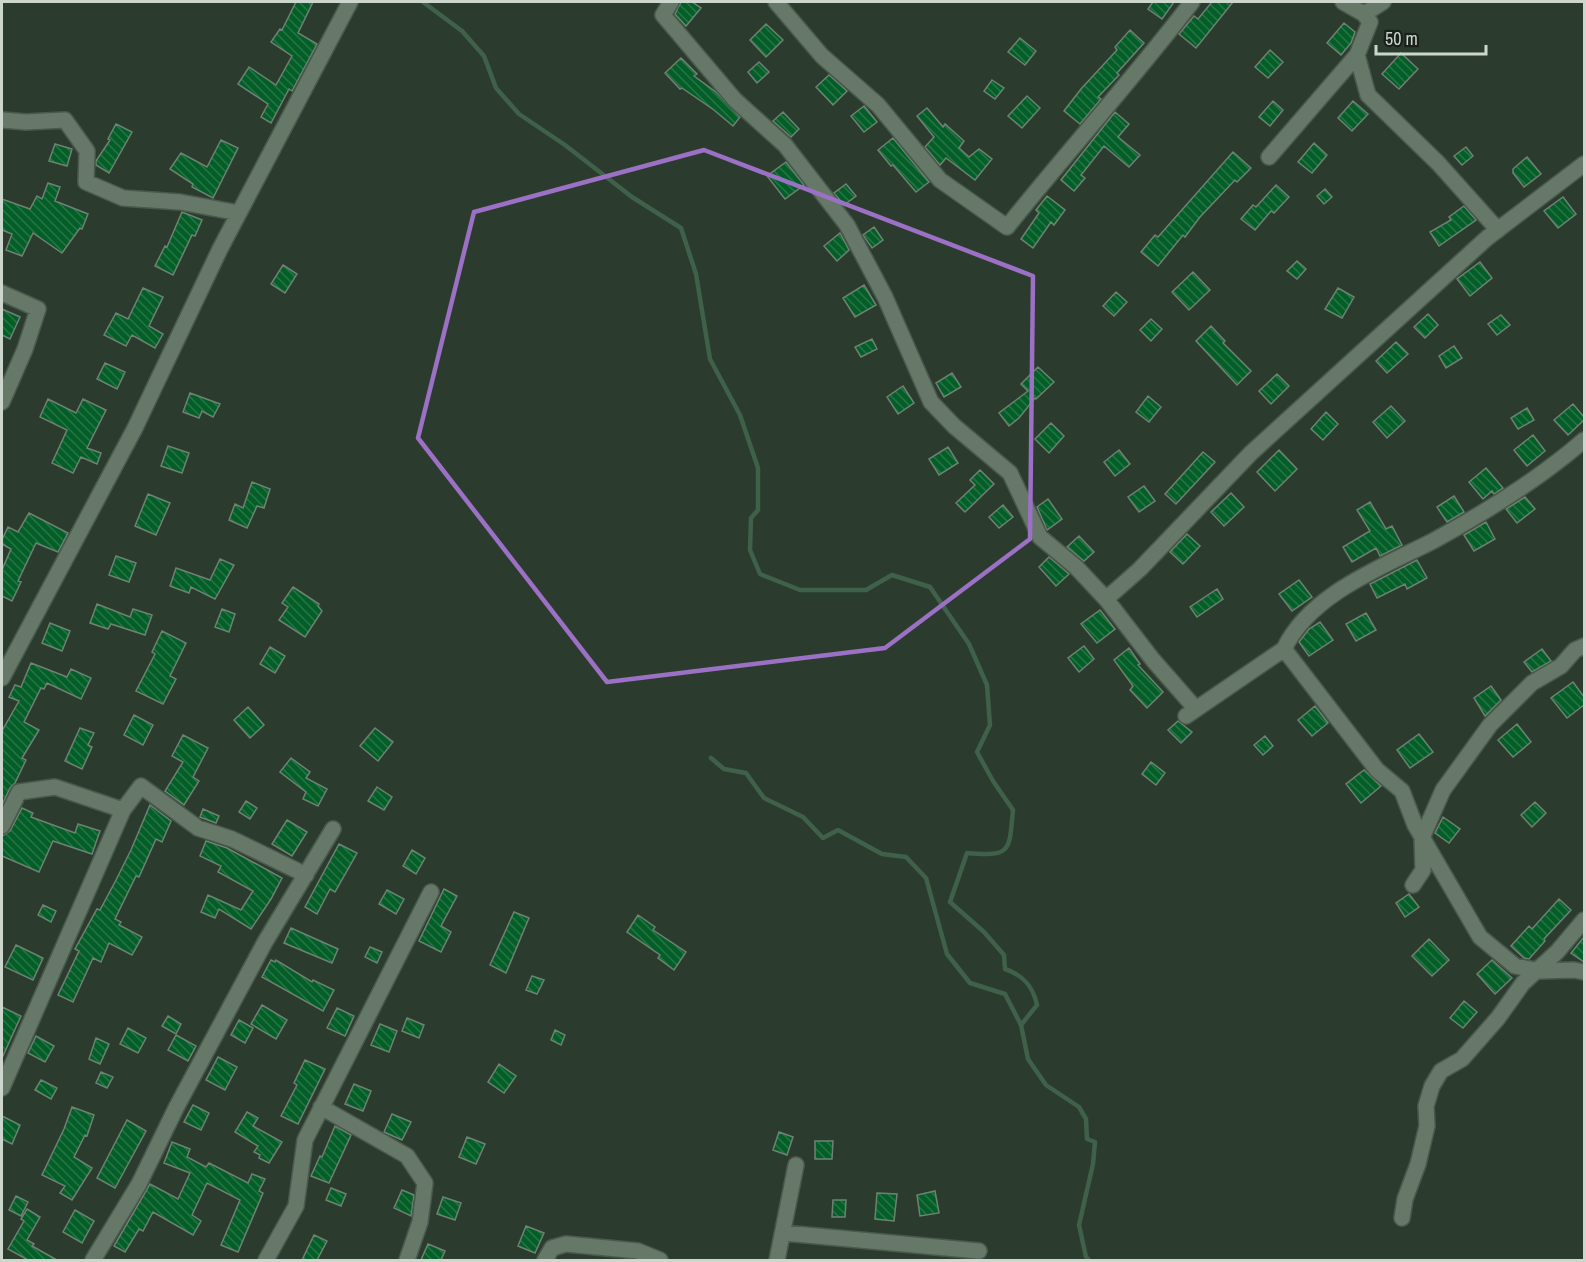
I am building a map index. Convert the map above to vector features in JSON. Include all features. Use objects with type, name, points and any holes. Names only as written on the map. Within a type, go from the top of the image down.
[{"type":"street","points":[[2,678],[6,662],[135,428],[220,249],[350,2]]},
{"type":"street","points":[[671,2],[663,15],[735,100],[785,145],[847,225],[885,297],[931,402],[954,426],[1010,473],[1040,537],[1076,567],[1106,599],[1191,712],[1284,649],[1309,614],[1347,586],[1489,508],[1531,482],[1584,440]]},
{"type":"street","points":[[776,2],[822,56],[878,105],[940,180],[1007,227],[1063,157],[1150,57],[1192,2]]},
{"type":"street","points":[[1269,157],[1357,55],[1370,22],[1365,14],[1343,2]]},
{"type":"street","points":[[1365,14],[1383,2]]},
{"type":"street","points":[[1357,55],[1368,95],[1438,163],[1498,230]]},
{"type":"street","points":[[2,120],[26,122],[65,120],[87,151],[86,182],[123,198],[180,202],[239,213]]},
{"type":"street","points":[[1106,599],[1140,569],[1251,453],[1498,230],[1584,164]]},
{"type":"street","points":[[2,293],[38,309],[25,349],[2,402]]},
{"type":"street","points":[[1413,885],[1423,870],[1422,838],[1443,790],[1490,725],[1532,683],[1561,666],[1575,650],[1584,646]]},
{"type":"street","points":[[1284,649],[1377,770],[1402,791],[1415,825],[1480,937],[1515,966],[1535,970],[1574,969],[1584,972]]},
{"type":"street","points":[[2,1088],[123,810],[141,786],[198,828],[232,839],[306,875]]},
{"type":"street","points":[[2,826],[19,792],[55,787],[123,810]]},
{"type":"street","points":[[93,1260],[139,1184],[176,1108],[265,942],[333,829]]},
{"type":"street","points":[[266,1260],[296,1206],[305,1140],[431,892]]},
{"type":"street","points":[[1402,1218],[1405,1199],[1418,1164],[1427,1126],[1426,1106],[1432,1086],[1441,1071],[1462,1059],[1498,1018],[1523,983],[1557,952],[1584,920]]},
{"type":"street","points":[[321,1107],[407,1156],[425,1183],[420,1222],[407,1260]]},
{"type":"street","points":[[777,1260],[796,1165]]},
{"type":"street","points":[[784,1233],[979,1251]]},
{"type":"street","points":[[545,1260],[552,1248],[567,1244],[638,1251],[660,1260]]},
{"type":"highlighted area","points":[[704,150],[1033,276],[1030,539],[885,648],[607,682],[418,438],[474,212]]},
{"type":"building","points":[[296,2],[313,2],[298,33],[317,44],[292,91],[289,89],[271,123],[261,117],[268,104],[238,84],[249,67],[276,85],[292,56],[271,42],[280,29],[282,30]]},
{"type":"building","points":[[681,2],[692,2],[701,8],[686,26],[675,14]]},
{"type":"building","points":[[1153,2],[1174,2],[1162,19],[1148,9]]},
{"type":"building","points":[[1212,2],[1233,2],[1196,48],[1179,34],[1194,16],[1198,19]]},
{"type":"building","points":[[1344,23],[1355,32],[1351,43],[1341,55],[1327,43]]},
{"type":"building","points":[[766,24],[783,40],[766,57],[750,40]]},
{"type":"building","points":[[1130,30],[1144,43],[1098,97],[1101,99],[1080,124],[1064,111],[1117,50],[1115,47]]},
{"type":"building","points":[[1020,38],[1036,51],[1025,65],[1008,52]]},
{"type":"building","points":[[1270,50],[1283,62],[1268,78],[1255,67]]},
{"type":"building","points":[[1401,53],[1418,69],[1399,89],[1382,74]]},
{"type":"building","points":[[681,58],[697,74],[694,76],[716,92],[740,117],[733,126],[714,110],[682,88],[680,89],[665,73]]},
{"type":"building","points":[[759,62],[769,72],[757,83],[748,72]]},
{"type":"building","points":[[829,75],[847,91],[833,105],[816,87]]},
{"type":"building","points":[[992,80],[1004,88],[995,99],[984,91]]},
{"type":"building","points":[[1027,96],[1040,108],[1022,128],[1008,116]]},
{"type":"building","points":[[1273,101],[1283,110],[1270,126],[1259,117]]},
{"type":"building","points":[[1353,101],[1368,114],[1352,131],[1338,118]]},
{"type":"building","points":[[864,106],[877,122],[864,132],[851,116]]},
{"type":"building","points":[[927,108],[943,127],[945,124],[964,141],[959,148],[969,157],[979,149],[992,159],[975,180],[946,158],[940,165],[925,147],[934,137],[917,116]]},
{"type":"building","points":[[783,112],[799,129],[791,137],[773,121]]},
{"type":"building","points":[[1115,112],[1129,124],[1118,137],[1140,155],[1129,167],[1104,146],[1081,175],[1085,178],[1074,191],[1061,180]]},
{"type":"building","points":[[116,124],[132,132],[109,173],[96,165],[96,161],[110,140],[108,139]]},
{"type":"building","points":[[893,138],[929,182],[916,192],[878,150]]},
{"type":"building","points":[[221,140],[238,148],[213,198],[192,187],[193,184],[170,169],[181,153],[207,167]]},
{"type":"building","points":[[1314,143],[1327,155],[1312,173],[1298,162]]},
{"type":"building","points":[[55,144],[72,149],[67,166],[49,161]]},
{"type":"building","points":[[1466,147],[1473,156],[1462,165],[1454,156]]},
{"type":"building","points":[[1233,152],[1251,168],[1237,182],[1235,180],[1200,217],[1185,237],[1183,235],[1158,266],[1141,252],[1155,235],[1158,237]]},
{"type":"building","points":[[1527,157],[1541,174],[1524,187],[1513,173],[1513,169]]},
{"type":"building","points":[[786,162],[804,185],[785,199],[767,176]]},
{"type":"building","points":[[48,183],[60,187],[55,201],[88,214],[82,229],[80,228],[62,253],[33,233],[22,256],[6,250],[12,234],[2,230],[2,199],[30,209],[37,196],[42,199]]},
{"type":"building","points":[[846,184],[856,196],[844,205],[834,193]]},
{"type":"building","points":[[1276,185],[1289,197],[1274,213],[1271,211],[1255,230],[1241,219],[1253,205],[1256,207]]},
{"type":"building","points":[[1325,189],[1332,197],[1324,204],[1317,196]]},
{"type":"building","points":[[1047,196],[1065,210],[1054,225],[1051,222],[1033,248],[1021,239],[1039,213],[1036,210]]},
{"type":"building","points":[[1563,197],[1576,214],[1558,228],[1544,211]]},
{"type":"building","points":[[1464,206],[1476,220],[1439,246],[1430,232],[1451,220],[1449,217]]},
{"type":"building","points":[[182,212],[202,220],[195,236],[192,235],[173,275],[155,266],[165,246],[167,247]]},
{"type":"building","points":[[874,227],[883,240],[872,248],[863,235]]},
{"type":"building","points":[[840,233],[849,250],[837,261],[824,246]]},
{"type":"building","points":[[1297,261],[1306,269],[1297,279],[1287,271]]},
{"type":"building","points":[[1480,262],[1492,278],[1470,296],[1457,279]]},
{"type":"building","points":[[283,265],[297,274],[285,293],[271,284]]},
{"type":"building","points":[[1193,272],[1210,290],[1189,310],[1172,292]]},
{"type":"building","points":[[864,285],[876,305],[855,317],[843,298]]},
{"type":"building","points":[[143,288],[163,297],[149,326],[163,334],[155,348],[132,335],[126,346],[104,335],[116,313],[128,319]]},
{"type":"building","points":[[1338,288],[1354,297],[1342,318],[1325,309]]},
{"type":"building","points":[[1116,292],[1127,302],[1114,316],[1103,306]]},
{"type":"building","points":[[2,309],[20,317],[10,339],[2,335]]},
{"type":"building","points":[[1428,314],[1438,325],[1425,338],[1414,327]]},
{"type":"building","points":[[1501,315],[1510,325],[1497,335],[1488,324]]},
{"type":"building","points":[[1151,319],[1162,329],[1151,341],[1140,330]]},
{"type":"building","points":[[1211,326],[1225,341],[1223,343],[1251,371],[1237,385],[1196,341]]},
{"type":"building","points":[[872,339],[877,349],[861,357],[855,347]]},
{"type":"building","points":[[1396,342],[1408,354],[1387,373],[1376,361]]},
{"type":"building","points":[[1454,346],[1462,358],[1446,368],[1439,356]]},
{"type":"building","points":[[105,363],[125,372],[117,389],[97,379]]},
{"type":"building","points":[[1038,367],[1054,382],[1035,398],[1019,418],[1009,426],[999,413],[1028,391],[1021,384]]},
{"type":"building","points":[[952,373],[961,387],[944,397],[936,383]]},
{"type":"building","points":[[1277,374],[1289,386],[1271,404],[1259,391]]},
{"type":"building","points":[[903,386],[914,403],[898,414],[887,397]]},
{"type":"building","points":[[190,393],[220,404],[213,417],[202,411],[199,418],[183,412]]},
{"type":"building","points":[[1148,396],[1161,407],[1149,422],[1136,412]]},
{"type":"building","points":[[48,399],[76,413],[83,399],[106,410],[87,448],[101,453],[97,464],[81,457],[73,473],[52,463],[67,430],[40,417]]},
{"type":"building","points":[[1573,404],[1584,420],[1568,435],[1554,420]]},
{"type":"building","points":[[1391,406],[1405,421],[1387,438],[1373,422]]},
{"type":"building","points":[[1527,408],[1534,420],[1518,429],[1511,418]]},
{"type":"building","points":[[1326,412],[1338,424],[1323,440],[1311,429]]},
{"type":"building","points":[[1051,423],[1064,436],[1049,453],[1035,439]]},
{"type":"building","points":[[1533,435],[1545,451],[1527,466],[1514,450]]},
{"type":"building","points":[[168,446],[189,453],[182,473],[161,466]]},
{"type":"building","points":[[948,447],[958,463],[939,475],[929,459]]},
{"type":"building","points":[[1119,450],[1130,464],[1115,476],[1104,462]]},
{"type":"building","points":[[1279,450],[1297,469],[1275,491],[1257,472]]},
{"type":"building","points":[[1203,452],[1215,462],[1176,504],[1165,494]]},
{"type":"building","points":[[1486,468],[1503,488],[1494,494],[1492,491],[1483,499],[1469,482]]},
{"type":"building","points":[[980,470],[994,484],[965,512],[956,503],[975,485],[970,480]]},
{"type":"building","points":[[252,482],[270,489],[264,508],[257,506],[247,528],[229,520],[235,504],[243,508]]},
{"type":"building","points":[[1144,486],[1155,501],[1139,512],[1128,497]]},
{"type":"building","points":[[1231,493],[1244,507],[1224,526],[1211,512]]},
{"type":"building","points":[[148,494],[170,503],[156,535],[135,526]]},
{"type":"building","points":[[1454,496],[1464,512],[1447,522],[1437,507]]},
{"type":"building","points":[[1525,497],[1535,509],[1517,523],[1506,509]]},
{"type":"building","points":[[1048,499],[1062,519],[1047,530],[1037,507]]},
{"type":"building","points":[[1370,502],[1386,529],[1392,526],[1402,545],[1380,556],[1376,548],[1352,562],[1343,547],[1370,531],[1357,510]]},
{"type":"building","points":[[1003,505],[1013,517],[999,528],[989,517]]},
{"type":"building","points":[[29,513],[68,533],[58,552],[36,543],[18,581],[21,582],[12,601],[2,596],[2,570],[11,549],[2,544],[2,540],[8,527],[18,532]]},
{"type":"building","points":[[1486,522],[1495,539],[1474,551],[1464,535]]},
{"type":"building","points":[[1187,534],[1200,546],[1183,564],[1170,552]]},
{"type":"building","points":[[1079,536],[1094,552],[1084,561],[1067,547]]},
{"type":"building","points":[[116,556],[136,563],[129,582],[109,575]]},
{"type":"building","points":[[1049,557],[1069,574],[1056,586],[1039,567]]},
{"type":"building","points":[[220,559],[234,565],[215,599],[191,587],[189,593],[170,586],[176,568],[210,580]]},
{"type":"building","points":[[1417,560],[1427,578],[1407,589],[1405,584],[1377,598],[1370,584]]},
{"type":"building","points":[[1299,580],[1312,597],[1292,611],[1279,594]]},
{"type":"building","points":[[293,587],[319,604],[322,611],[305,637],[279,620],[288,607],[282,603]]},
{"type":"building","points":[[1217,589],[1223,599],[1197,617],[1190,607]]},
{"type":"building","points":[[97,604],[130,617],[133,609],[152,615],[145,635],[111,624],[108,629],[90,623]]},
{"type":"building","points":[[222,609],[235,614],[229,632],[215,627]]},
{"type":"building","points":[[1100,610],[1115,629],[1097,643],[1081,624]]},
{"type":"building","points":[[1366,613],[1376,630],[1356,641],[1346,624]]},
{"type":"building","points":[[1320,622],[1333,640],[1309,656],[1299,642],[1309,629]]},
{"type":"building","points":[[50,623],[70,631],[62,651],[42,643]]},
{"type":"building","points":[[162,631],[186,643],[170,676],[176,679],[163,704],[136,691],[155,654],[152,652]]},
{"type":"building","points":[[1084,646],[1094,659],[1079,672],[1068,658]]},
{"type":"building","points":[[270,647],[285,656],[275,673],[260,664]]},
{"type":"building","points":[[1129,648],[1140,664],[1138,665],[1163,692],[1147,708],[1130,690],[1133,686],[1114,660]]},
{"type":"building","points":[[1542,649],[1551,661],[1532,672],[1524,662]]},
{"type":"building","points":[[31,663],[67,677],[71,669],[91,678],[81,699],[47,683],[44,689],[41,688],[24,722],[39,730],[22,758],[26,760],[2,805],[2,731],[19,701],[9,697],[15,685],[21,687]]},
{"type":"building","points":[[1573,682],[1584,697],[1584,705],[1567,718],[1551,698]]},
{"type":"building","points":[[1491,686],[1501,700],[1485,716],[1474,698]]},
{"type":"building","points":[[1315,706],[1328,723],[1312,736],[1298,720]]},
{"type":"building","points":[[248,707],[264,725],[250,738],[234,720]]},
{"type":"building","points":[[134,715],[153,725],[143,745],[124,735]]},
{"type":"building","points":[[1178,721],[1192,732],[1181,743],[1168,730]]},
{"type":"building","points":[[1517,724],[1531,742],[1513,757],[1498,740]]},
{"type":"building","points":[[80,728],[94,733],[88,745],[92,747],[82,769],[65,761]]},
{"type":"building","points":[[375,728],[393,742],[378,761],[360,746]]},
{"type":"building","points":[[1419,734],[1433,752],[1410,768],[1397,750]]},
{"type":"building","points":[[183,735],[208,748],[193,777],[199,781],[184,805],[165,791],[183,762],[172,756]]},
{"type":"building","points":[[1265,736],[1273,746],[1263,755],[1254,745]]},
{"type":"building","points":[[291,758],[310,772],[306,778],[327,789],[318,806],[303,799],[306,792],[280,772]]},
{"type":"building","points":[[1151,762],[1165,773],[1156,785],[1142,774]]},
{"type":"building","points":[[1364,770],[1381,786],[1361,803],[1346,784]]},
{"type":"building","points":[[377,787],[392,797],[384,810],[368,801]]},
{"type":"building","points":[[246,801],[257,808],[250,819],[239,812]]},
{"type":"building","points":[[1535,802],[1546,813],[1532,827],[1521,815]]},
{"type":"building","points":[[150,805],[171,821],[162,842],[156,839],[139,877],[136,876],[115,919],[121,922],[119,925],[142,937],[132,955],[109,943],[101,962],[93,958],[73,1002],[58,995],[79,951],[75,949],[116,880]]},
{"type":"building","points":[[22,808],[33,813],[31,817],[75,833],[78,824],[100,831],[92,854],[53,841],[39,872],[2,856],[2,836],[10,831]]},
{"type":"building","points":[[203,809],[219,816],[216,823],[200,817]]},
{"type":"building","points":[[1443,817],[1460,829],[1449,843],[1435,833]]},
{"type":"building","points":[[287,820],[307,832],[292,856],[272,844]]},
{"type":"building","points":[[206,841],[227,848],[282,878],[251,929],[219,909],[215,918],[201,912],[208,895],[241,910],[253,891],[218,872],[221,866],[200,856]]},
{"type":"building","points":[[339,844],[357,853],[335,892],[330,889],[317,914],[305,907]]},
{"type":"building","points":[[412,850],[425,858],[416,874],[403,866]]},
{"type":"building","points":[[444,889],[457,896],[441,926],[451,932],[441,952],[419,941]]},
{"type":"building","points":[[387,890],[404,899],[396,914],[379,904]]},
{"type":"building","points":[[1409,894],[1419,907],[1405,917],[1396,903]]},
{"type":"building","points":[[1559,899],[1571,910],[1529,959],[1524,958],[1511,946],[1529,926],[1532,929]]},
{"type":"building","points":[[43,905],[56,911],[51,922],[38,915]]},
{"type":"building","points":[[514,912],[529,918],[506,973],[490,965]]},
{"type":"building","points":[[638,915],[655,927],[653,930],[686,952],[674,970],[658,958],[660,955],[627,932]]},
{"type":"building","points":[[291,928],[338,949],[332,963],[284,943]]},
{"type":"building","points":[[1584,937],[1584,962],[1571,953]]},
{"type":"building","points":[[1429,939],[1449,960],[1432,976],[1412,956]]},
{"type":"building","points":[[16,945],[43,958],[33,980],[5,967]]},
{"type":"building","points":[[370,947],[382,952],[377,963],[365,957]]},
{"type":"building","points":[[271,960],[275,962],[276,960],[312,982],[313,980],[334,990],[323,1011],[262,977]]},
{"type":"building","points":[[1492,960],[1512,978],[1495,994],[1477,974]]},
{"type":"building","points":[[532,976],[544,980],[537,994],[526,990]]},
{"type":"building","points":[[1464,1001],[1477,1012],[1463,1028],[1450,1018]]},
{"type":"building","points":[[262,1005],[287,1020],[276,1039],[251,1024]]},
{"type":"building","points":[[2,1007],[21,1016],[2,1058]]},
{"type":"building","points":[[337,1008],[354,1016],[345,1036],[327,1028]]},
{"type":"building","points":[[168,1016],[181,1024],[176,1034],[162,1026]]},
{"type":"building","points":[[407,1018],[424,1025],[419,1038],[402,1031]]},
{"type":"building","points":[[239,1020],[253,1028],[245,1043],[231,1035]]},
{"type":"building","points":[[380,1024],[397,1031],[389,1052],[371,1045]]},
{"type":"building","points":[[128,1028],[146,1038],[138,1053],[120,1044]]},
{"type":"building","points":[[555,1030],[565,1035],[561,1045],[551,1040]]},
{"type":"building","points":[[176,1035],[196,1046],[188,1061],[168,1050]]},
{"type":"building","points":[[36,1036],[54,1046],[45,1062],[28,1053]]},
{"type":"building","points":[[96,1038],[109,1044],[100,1064],[89,1059]]},
{"type":"building","points":[[218,1057],[237,1067],[225,1090],[206,1080]]},
{"type":"building","points":[[305,1060],[325,1069],[298,1124],[281,1116],[297,1085],[294,1083]]},
{"type":"building","points":[[499,1064],[516,1076],[504,1093],[488,1082]]},
{"type":"building","points":[[101,1072],[113,1077],[107,1088],[96,1083]]},
{"type":"building","points":[[41,1080],[57,1088],[51,1099],[35,1090]]},
{"type":"building","points":[[354,1084],[371,1091],[363,1111],[345,1104]]},
{"type":"building","points":[[193,1105],[209,1113],[201,1130],[184,1122]]},
{"type":"building","points":[[72,1107],[94,1115],[87,1136],[85,1135],[74,1157],[92,1168],[72,1200],[60,1193],[65,1186],[42,1175]]},
{"type":"building","points":[[247,1112],[258,1118],[253,1126],[282,1142],[269,1163],[259,1158],[260,1155],[254,1152],[258,1146],[235,1132]]},
{"type":"building","points":[[392,1114],[411,1122],[402,1140],[384,1132]]},
{"type":"building","points":[[2,1116],[20,1125],[12,1144],[2,1139]]},
{"type":"building","points":[[127,1120],[146,1131],[115,1188],[97,1178]]},
{"type":"building","points":[[335,1126],[351,1135],[329,1183],[311,1176]]},
{"type":"building","points":[[779,1132],[793,1137],[787,1155],[773,1150]]},
{"type":"building","points":[[467,1137],[485,1144],[476,1164],[459,1157]]},
{"type":"building","points":[[815,1141],[833,1141],[832,1159],[815,1159]]},
{"type":"building","points":[[172,1142],[190,1149],[187,1157],[206,1167],[209,1163],[248,1183],[252,1174],[265,1179],[259,1191],[263,1193],[238,1252],[221,1245],[240,1200],[207,1183],[192,1215],[201,1221],[193,1235],[153,1212],[143,1231],[139,1229],[125,1252],[114,1246],[150,1184],[178,1199],[190,1173],[164,1163]]},
{"type":"building","points":[[331,1188],[346,1194],[341,1206],[326,1200]]},
{"type":"building","points":[[402,1190],[414,1195],[411,1216],[394,1208]]},
{"type":"building","points":[[935,1191],[939,1213],[920,1216],[917,1195]]},
{"type":"building","points":[[877,1193],[897,1194],[894,1221],[875,1219]]},
{"type":"building","points":[[16,1196],[28,1202],[21,1216],[9,1210]]},
{"type":"building","points":[[443,1197],[461,1203],[455,1220],[437,1214]]},
{"type":"building","points":[[833,1200],[846,1200],[845,1217],[832,1217]]},
{"type":"building","points":[[27,1209],[40,1217],[27,1240],[34,1244],[32,1246],[57,1260],[28,1260],[8,1249],[24,1221],[21,1219]]},
{"type":"building","points":[[75,1210],[94,1221],[82,1243],[63,1232]]},
{"type":"building","points":[[526,1226],[544,1233],[535,1253],[518,1246]]},
{"type":"building","points":[[314,1235],[327,1241],[317,1260],[302,1260]]},
{"type":"building","points":[[428,1244],[445,1251],[441,1260],[421,1260]]},
{"type":"waterway","points":[[423,2],[462,31],[484,56],[496,88],[519,114],[565,145],[632,197],[681,228],[696,274],[710,359],[740,415],[758,468],[758,510],[751,518],[750,550],[760,574],[800,590],[866,590],[892,575],[930,587],[969,644],[987,685],[990,725],[977,752],[1013,810],[1009,843],[1000,852],[993,854],[967,853],[950,902],[984,932],[1004,955],[1005,969],[1017,974],[1030,987],[1037,1005],[1021,1025],[1028,1059],[1046,1085],[1079,1107],[1086,1119],[1087,1139],[1095,1142],[1093,1164],[1079,1225],[1086,1257],[1089,1260]]},
{"type":"waterway","points":[[711,758],[724,769],[746,773],[764,798],[803,817],[823,838],[838,830],[882,854],[906,857],[926,878],[947,954],[970,983],[1005,994],[1021,1025]]}]
